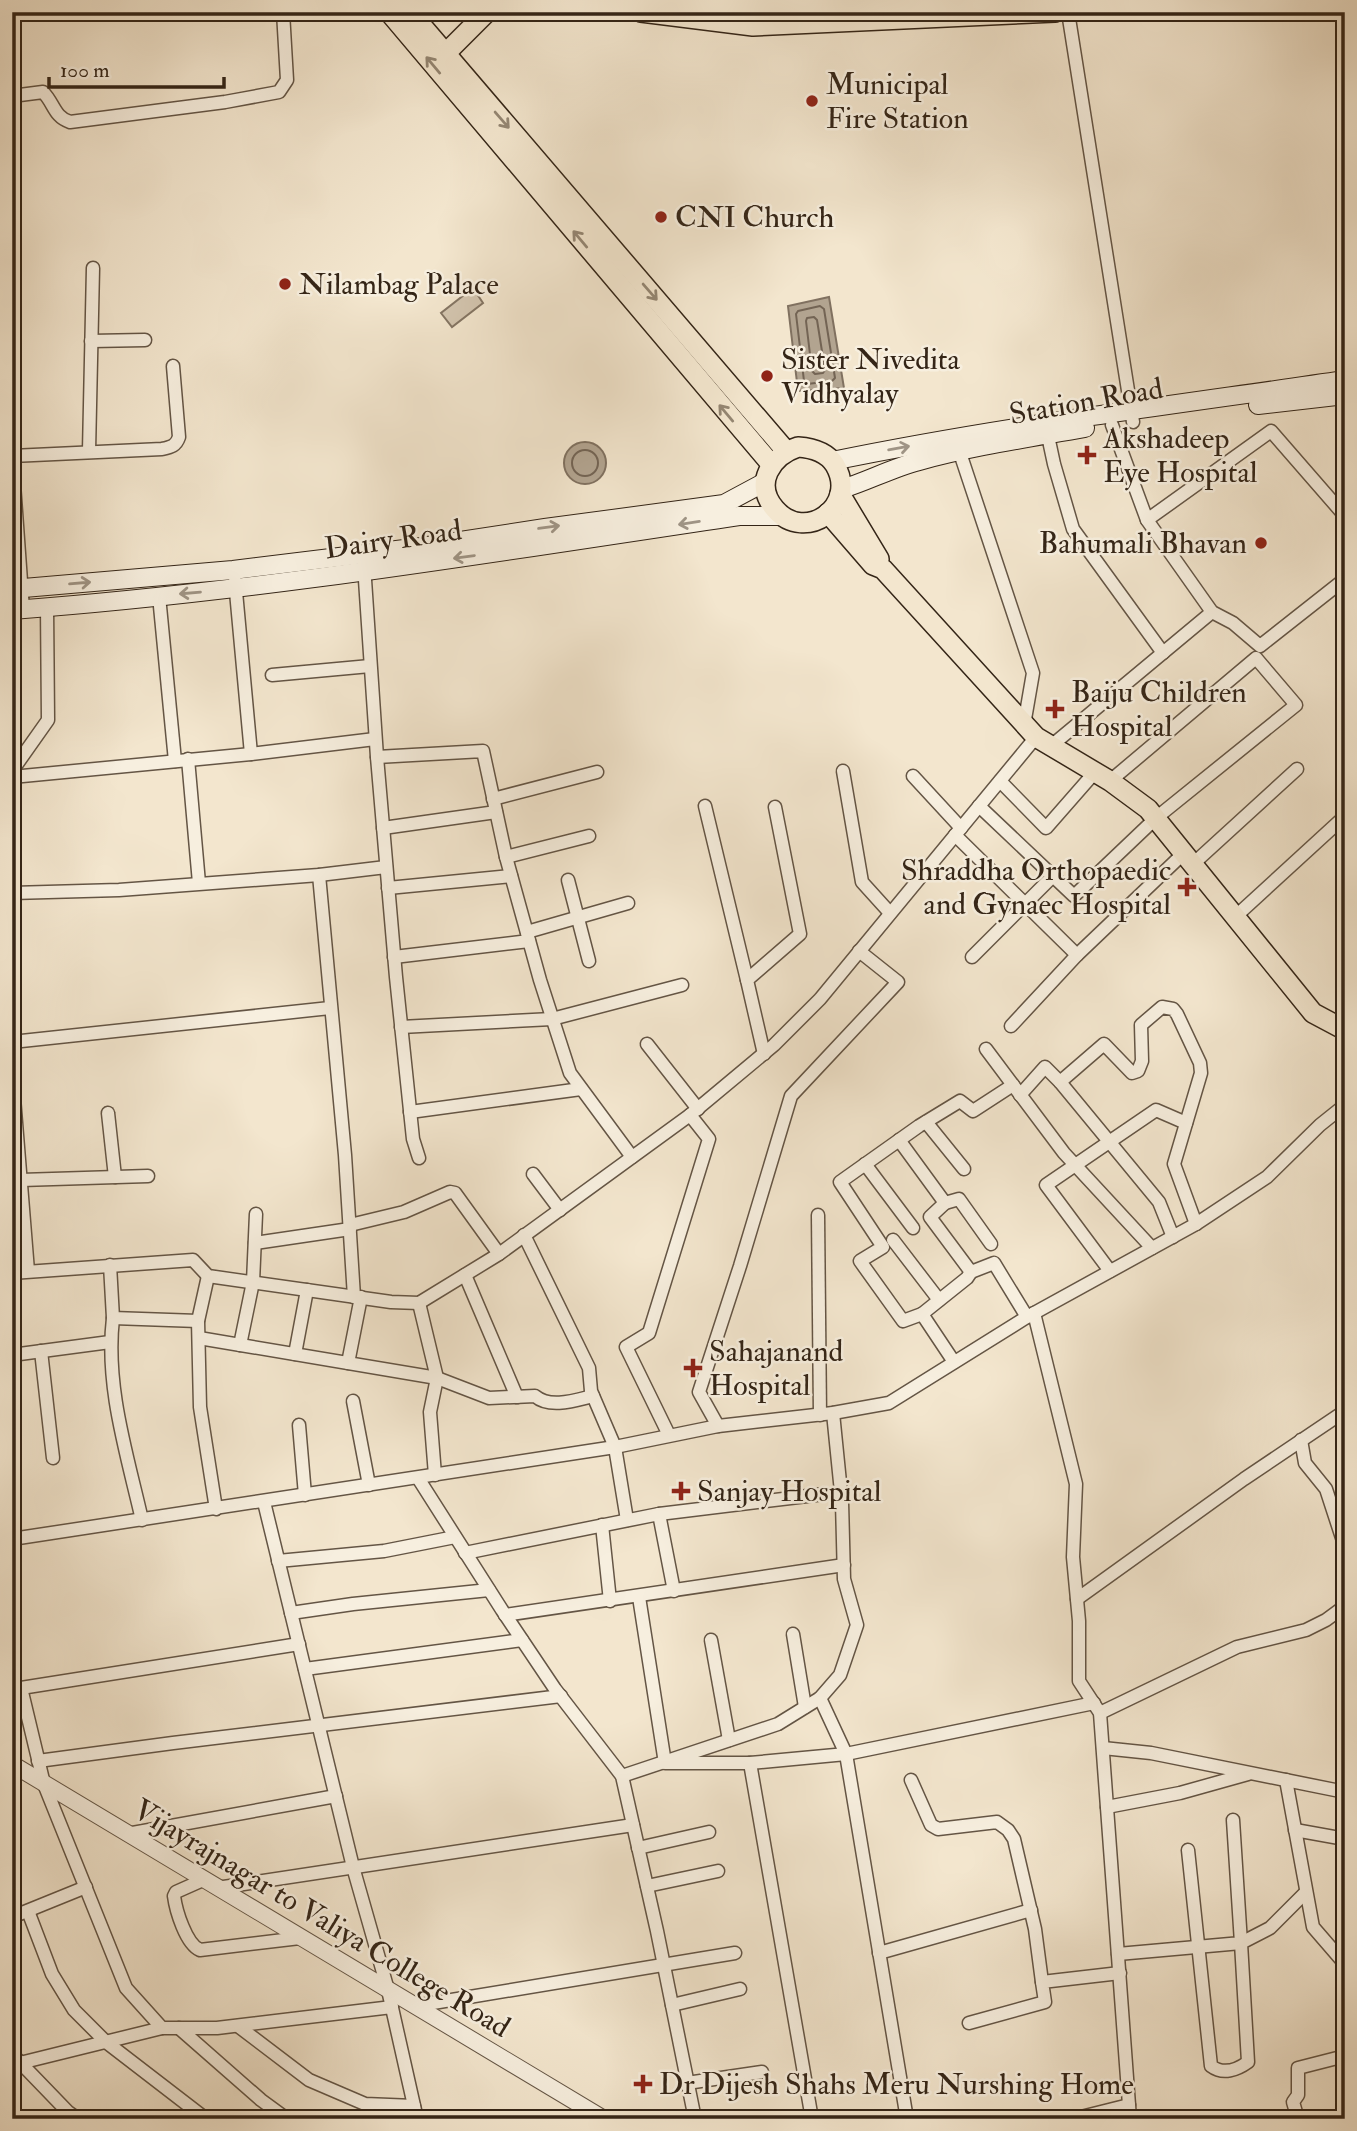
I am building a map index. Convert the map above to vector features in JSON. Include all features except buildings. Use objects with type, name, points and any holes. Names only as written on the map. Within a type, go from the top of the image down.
[{"type":"main road","points":[[389,12],[768,473]]},
{"type":"main road","points":[[410,12],[786,451]]},
{"type":"main road","points":[[445,54],[487,12]]},
{"type":"main road","points":[[650,13],[752,26],[1055,12]]},
{"type":"main road","points":[[832,461],[1042,422],[1132,416],[1345,380]]},
{"type":"main road","name":"Station Road","points":[[841,492],[894,468],[959,450],[1112,425],[1132,416],[1345,395]]},
{"type":"main road","points":[[841,492],[836,505],[818,520],[805,523],[793,521],[781,516],[772,507],[767,495],[768,473],[786,451],[798,447],[823,453],[839,472],[841,492],[883,569]]},
{"type":"main road","name":"Dairy Road","points":[[18,610],[236,589],[364,563],[724,504],[768,473]]},
{"type":"main road","points":[[828,513],[873,565],[883,569],[1037,736],[1102,776],[1148,809],[1313,1013],[1345,1030]]},
{"type":"main road","name":"Dairy Road","points":[[17,589],[233,570],[364,563],[739,516],[781,516]]},
{"type":"main road","points":[[1313,1013],[1345,1020]]},
{"type":"street","points":[[12,96],[43,92],[49,98],[56,114],[62,120],[70,122],[225,102],[279,92],[287,80],[283,12]]},
{"type":"street","points":[[1068,12],[1132,416]]},
{"type":"street","points":[[89,451],[93,268]]},
{"type":"street","points":[[91,341],[145,340]]},
{"type":"street","points":[[18,610],[12,456],[172,447],[179,437],[173,366]]},
{"type":"street","points":[[1112,425],[1147,520],[1212,612],[1233,623],[1260,646],[1345,579]]},
{"type":"street","points":[[1147,520],[1272,431],[1345,516]]},
{"type":"street","points":[[1048,436],[1073,529],[1163,653]]},
{"type":"street","points":[[959,450],[1033,673],[1037,736]]},
{"type":"street","points":[[364,563],[375,738],[394,957],[413,1139],[419,1158]]},
{"type":"street","points":[[233,570],[251,754]]},
{"type":"street","points":[[159,596],[199,883]]},
{"type":"street","points":[[12,771],[48,720],[47,607]]},
{"type":"street","points":[[12,1273],[193,1260],[208,1276],[419,1303],[499,1254],[560,1210],[694,1112],[764,1054],[820,999],[1037,736],[1163,653],[1212,612]]},
{"type":"street","points":[[979,806],[1074,896],[1156,818],[1296,705],[1256,658],[1102,776],[1046,828],[1000,781]]},
{"type":"street","points":[[272,675],[370,666]]},
{"type":"street","points":[[12,777],[251,754],[375,738]]},
{"type":"street","points":[[377,757],[482,751],[511,876],[570,1073],[632,1157]]},
{"type":"street","points":[[1011,1026],[1077,955],[1297,769]]},
{"type":"street","points":[[843,771],[862,882],[890,913]]},
{"type":"street","points":[[383,828],[494,806],[597,772]]},
{"type":"street","points":[[913,776],[958,832],[1024,904],[1077,955]]},
{"type":"street","points":[[705,806],[764,1054]]},
{"type":"street","points":[[747,980],[800,934],[775,807]]},
{"type":"street","points":[[1235,917],[1343,818]]},
{"type":"street","points":[[506,857],[589,836]]},
{"type":"street","points":[[12,893],[119,890],[319,875],[386,867]]},
{"type":"street","points":[[319,875],[357,1297],[348,1363]]},
{"type":"street","points":[[388,888],[511,876]]},
{"type":"street","points":[[972,957],[1053,876]]},
{"type":"street","points":[[568,880],[589,961]]},
{"type":"street","points":[[394,957],[528,936],[628,903]]},
{"type":"street","points":[[718,1426],[699,1392],[791,1096],[898,982],[859,951]]},
{"type":"street","points":[[401,1027],[552,1019],[682,985]]},
{"type":"street","points":[[1060,1082],[1104,1044],[1132,1073],[1138,1071],[1142,1061],[1141,1025],[1162,1007],[1173,1009],[1200,1063],[1201,1073],[1174,1164],[1196,1224]]},
{"type":"street","points":[[12,1042],[330,1008]]},
{"type":"street","points":[[646,1044],[694,1112],[709,1139],[649,1333],[626,1347],[669,1435]]},
{"type":"street","points":[[986,1049],[1074,1164],[1152,1248]]},
{"type":"street","points":[[939,1300],[888,1243],[840,1182],[960,1101],[974,1111],[1016,1090],[1045,1067],[1159,1202],[1173,1237]]},
{"type":"street","points":[[12,1073],[28,1271]]},
{"type":"street","points":[[410,1112],[581,1088]]},
{"type":"street","points":[[12,1539],[615,1447],[718,1426],[826,1414],[889,1403],[1031,1315],[1196,1224],[1267,1177],[1320,1125],[1345,1105]]},
{"type":"street","points":[[1110,1271],[1046,1185],[1156,1110],[1186,1123]]},
{"type":"street","points":[[108,1113],[115,1177]]},
{"type":"street","points":[[926,1122],[964,1169]]},
{"type":"street","points":[[899,1140],[945,1203]]},
{"type":"street","points":[[865,1164],[913,1227]]},
{"type":"street","points":[[533,1174],[560,1210]]},
{"type":"street","points":[[21,1180],[148,1176]]},
{"type":"street","points":[[255,1243],[350,1227],[404,1212],[450,1192],[456,1193],[499,1254]]},
{"type":"street","points":[[991,1244],[959,1199],[945,1203],[930,1217],[860,1261],[903,1321],[922,1314],[971,1272],[994,1263],[1031,1315],[1076,1484],[1073,1557],[1079,1621],[1079,1681],[1097,1708],[1103,1748],[1130,2112],[1073,2119]]},
{"type":"street","points":[[240,1345],[253,1282],[256,1214]]},
{"type":"street","points":[[622,1776],[778,1724],[820,1698],[840,1675],[857,1625],[844,1579],[842,1502],[826,1414],[818,1215]]},
{"type":"street","points":[[930,1217],[971,1272]]},
{"type":"street","points":[[524,1235],[589,1368],[593,1396],[615,1447],[626,1520]]},
{"type":"street","points":[[110,1265],[113,1318],[110,1342],[114,1395],[142,1520]]},
{"type":"street","points":[[465,1275],[517,1397]]},
{"type":"street","points":[[208,1276],[198,1321],[200,1407],[216,1509]]},
{"type":"street","points":[[295,1354],[307,1290]]},
{"type":"street","points":[[419,1303],[437,1378],[430,1412],[435,1475]]},
{"type":"street","points":[[922,1314],[954,1362]]},
{"type":"street","points":[[113,1318],[198,1321]]},
{"type":"street","points":[[199,1338],[437,1378],[489,1398],[535,1396],[542,1402],[565,1402],[593,1396]]},
{"type":"street","points":[[12,1355],[110,1342]]},
{"type":"street","points":[[41,1351],[53,1458]]},
{"type":"street","points":[[353,1401],[369,1485]]},
{"type":"street","points":[[1077,1599],[1345,1411]]},
{"type":"street","points":[[299,1425],[305,1495]]},
{"type":"street","points":[[1301,1440],[1305,1463],[1326,1489],[1345,1547]]},
{"type":"street","points":[[418,1478],[522,1640],[622,1776],[695,2119]]},
{"type":"street","points":[[465,1553],[659,1514],[824,1494]]},
{"type":"street","points":[[238,2026],[309,2080],[365,2104],[416,2113],[264,1502]]},
{"type":"street","points":[[659,1514],[674,1591]]},
{"type":"street","points":[[602,1525],[610,1601]]},
{"type":"street","points":[[278,1561],[384,1551],[455,1537]]},
{"type":"street","points":[[505,1615],[844,1565]]},
{"type":"street","points":[[291,1613],[489,1590]]},
{"type":"street","points":[[639,1597],[665,1763]]},
{"type":"street","points":[[665,1763],[750,1763],[845,1755],[1097,1708],[1237,1647],[1306,1630],[1345,1606]]},
{"type":"street","points":[[793,1634],[805,1707]]},
{"type":"street","points":[[305,1669],[522,1640]]},
{"type":"street","points":[[711,1640],[729,1740]]},
{"type":"street","points":[[162,2028],[126,1988],[44,1784],[21,1688],[299,1644]]},
{"type":"street","points":[[38,1761],[561,1696]]},
{"type":"street","points":[[820,1698],[845,1755],[907,2119]]},
{"type":"street","points":[[1103,1748],[1151,1753],[1345,1792]]},
{"type":"street","points":[[750,1763],[812,2119]]},
{"type":"street","name":"Vijayrajnagar to Valiya College Road","points":[[12,1764],[604,2119]]},
{"type":"street","points":[[1107,1807],[1180,1793],[1251,1773]]},
{"type":"street","points":[[912,1780],[930,1825],[938,1829],[997,1822],[1008,1830],[1014,1839],[1031,1910],[1045,2002],[969,2023]]},
{"type":"street","points":[[1286,1780],[1313,1927],[1342,1954]]},
{"type":"street","points":[[127,1834],[335,1796]]},
{"type":"street","points":[[1188,1850],[1211,2066],[1217,2071],[1234,2070],[1248,2062],[1233,1820]]},
{"type":"street","points":[[300,1938],[200,1950],[188,1941],[174,1896],[176,1892],[210,1884],[353,1867],[633,1825]]},
{"type":"street","points":[[1295,1829],[1345,1839]]},
{"type":"street","points":[[638,1848],[709,1832]]},
{"type":"street","points":[[647,1885],[718,1871]]},
{"type":"street","points":[[12,1917],[86,1887]]},
{"type":"street","points":[[1118,1954],[1241,1943],[1270,1928],[1306,1892]]},
{"type":"street","points":[[879,1953],[1031,1910]]},
{"type":"street","points":[[29,1911],[52,1974],[74,2010],[106,2042],[206,2119]]},
{"type":"street","points":[[415,2006],[735,1953]]},
{"type":"street","points":[[1042,1982],[1119,1973]]},
{"type":"street","points":[[672,2005],[740,1989]]},
{"type":"street","points":[[16,2058],[106,2042],[162,2028],[217,2028],[391,2007]]},
{"type":"street","points":[[179,2028],[261,2100],[287,2119]]},
{"type":"street","points":[[1298,2119],[1293,2102],[1298,2095],[1298,2067],[1345,2056]]},
{"type":"street","points":[[16,2058],[78,2119]]},
{"type":"street","points":[[687,2083],[762,2072]]},
{"type":"shaded area","points":[[473,288],[483,303],[452,327],[441,313]]},
{"type":"water","points":[[829,297],[844,388],[798,391],[788,306]]},
{"type":"water","points":[[585,442],[600,448],[606,463],[600,478],[585,484],[570,478],[564,463],[570,448]]},
{"type":"place","name":"Municipal Fire Station","points":[[812,101]]},
{"type":"place","name":"CNI Church","points":[[661,217]]},
{"type":"place","name":"Nilambag Palace","points":[[285,284]]},
{"type":"place","name":"Sister Nivedita Vidhyalay","points":[[767,376]]},
{"type":"place","name":"Akshadeep Eye Hospital","points":[[1087,455]]},
{"type":"place","name":"Bahumali Bhavan","points":[[1261,543]]},
{"type":"place","name":"Baiju Children Hospital","points":[[1055,709]]},
{"type":"place","name":"Shraddha Orthopaedic and Gynaec Hospital","points":[[1187,887]]},
{"type":"place","name":"Sahajanand Hospital","points":[[693,1368]]},
{"type":"place","name":"Sanjay Hospital","points":[[681,1491]]},
{"type":"place","name":"Dr Dijesh Shahs Meru Nurshing Home","points":[[643,2084]]}]
